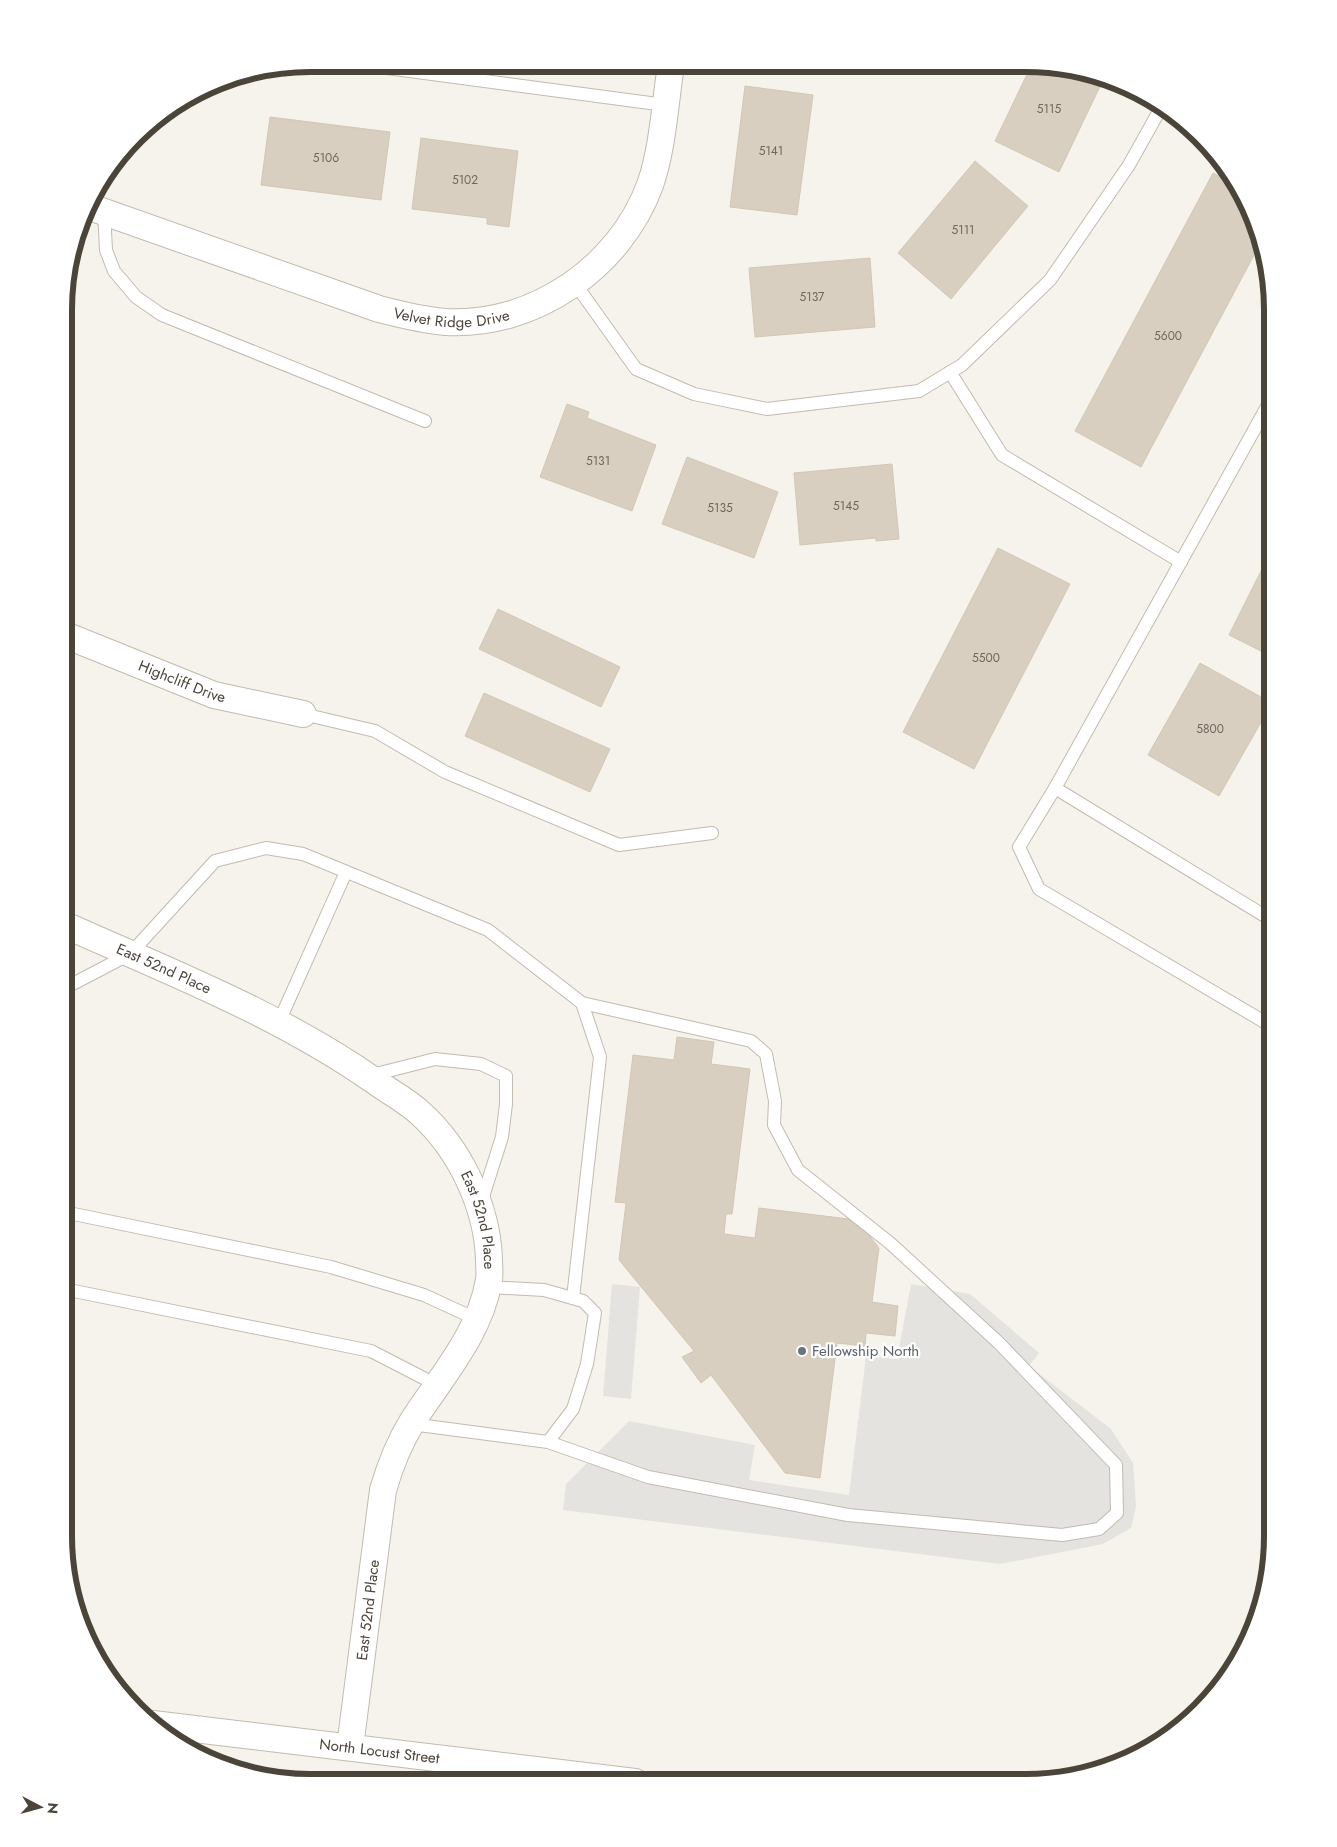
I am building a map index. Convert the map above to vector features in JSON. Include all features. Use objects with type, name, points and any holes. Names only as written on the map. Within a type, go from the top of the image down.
[{"type":"street","name":"Velvet Ridge Drive","points":[[97,209],[379,308],[416,319],[448,322],[486,320],[522,311],[552,296],[587,273],[624,236],[643,202],[650,184],[657,159],[670,72]]},
{"type":"street","name":"Highcliff Drive","points":[[72,638],[214,695],[304,714]]},
{"type":"street","name":"East 52nd Place","points":[[72,928],[232,1000],[301,1035],[368,1076],[420,1112],[443,1138],[471,1180],[480,1205],[488,1240],[490,1278],[488,1287],[462,1349],[411,1424],[390,1464],[383,1490],[350,1747]]},
{"type":"street","name":"North Locust Street","points":[[167,1726],[570,1774]]},
{"type":"lane","points":[[416,72],[665,105]]},
{"type":"lane","points":[[574,282],[636,369],[694,394],[767,409],[919,391],[962,366],[1050,280],[1129,165],[1158,113]]},
{"type":"lane","points":[[97,209],[106,250],[114,271],[136,297],[162,315],[425,421]]},
{"type":"lane","points":[[950,372],[1002,455],[1181,562]]},
{"type":"lane","points":[[1264,412],[1055,788],[1019,847],[1040,889],[1264,1022]]},
{"type":"lane","points":[[304,714],[374,731],[445,772],[619,845],[712,833]]},
{"type":"lane","points":[[1055,788],[1264,916]]},
{"type":"lane","points":[[72,984],[130,954],[215,861],[266,848],[303,854],[488,930],[582,1003],[751,1041],[766,1054],[775,1101],[774,1125],[798,1170],[890,1243],[999,1342],[1116,1465],[1117,1513],[1099,1529],[1062,1535],[848,1515],[648,1477],[548,1442],[411,1424]]},
{"type":"lane","points":[[278,1024],[346,872]]},
{"type":"lane","points":[[573,1298],[600,1057],[582,1003]]},
{"type":"lane","points":[[368,1076],[435,1059],[481,1064],[506,1076],[506,1104],[502,1136],[480,1205]]},
{"type":"lane","points":[[72,1214],[332,1267],[424,1295],[476,1319]]},
{"type":"lane","points":[[488,1287],[544,1290],[584,1301],[595,1313],[588,1364],[573,1409],[548,1442]]},
{"type":"lane","points":[[72,1291],[371,1352],[437,1385]]},
{"type":"shaded area","points":[[612,1284],[640,1287],[631,1399],[603,1396]]},
{"type":"shaded area","points":[[911,1284],[970,1294],[1039,1353],[1029,1366],[1111,1429],[1133,1463],[1136,1506],[1131,1528],[1103,1544],[1000,1564],[563,1510],[566,1484],[629,1421],[755,1445],[749,1480],[849,1495],[866,1356],[897,1359]]},
{"type":"building","points":[[1028,72],[1073,77],[1101,84],[1059,172],[995,141]]},
{"type":"building","points":[[745,86],[813,95],[797,215],[730,207]]},
{"type":"building","points":[[270,117],[390,132],[381,200],[261,185]]},
{"type":"building","points":[[421,138],[518,151],[509,227],[487,224],[487,218],[412,209]]},
{"type":"building","points":[[975,161],[1028,206],[951,299],[898,253]]},
{"type":"building","points":[[1213,173],[1225,179],[1240,205],[1256,251],[1141,467],[1075,431]]},
{"type":"building","points":[[870,258],[875,327],[755,337],[749,268]]},
{"type":"building","points":[[567,404],[589,412],[587,418],[656,445],[632,511],[540,477]]},
{"type":"building","points":[[687,457],[778,492],[754,558],[662,524]]},
{"type":"building","points":[[892,464],[899,539],[876,541],[876,538],[800,545],[794,473]]},
{"type":"building","points":[[998,548],[1070,584],[974,769],[903,732]]},
{"type":"building","points":[[1264,565],[1264,652],[1229,635]]},
{"type":"building","points":[[498,609],[620,667],[601,707],[479,649]]},
{"type":"building","points":[[1200,663],[1264,699],[1264,717],[1219,796],[1148,755]]},
{"type":"building","points":[[484,693],[610,749],[590,792],[465,736]]},
{"type":"building","points":[[677,1037],[714,1042],[711,1064],[750,1069],[732,1214],[726,1214],[724,1234],[755,1238],[759,1208],[857,1220],[879,1248],[872,1302],[898,1306],[895,1336],[866,1333],[865,1346],[837,1343],[820,1478],[785,1473],[711,1375],[701,1383],[682,1357],[694,1351],[619,1260],[626,1203],[615,1202],[633,1055],[674,1060]]},
{"type":"place","name":"Fellowship North","points":[[802,1351]]}]
